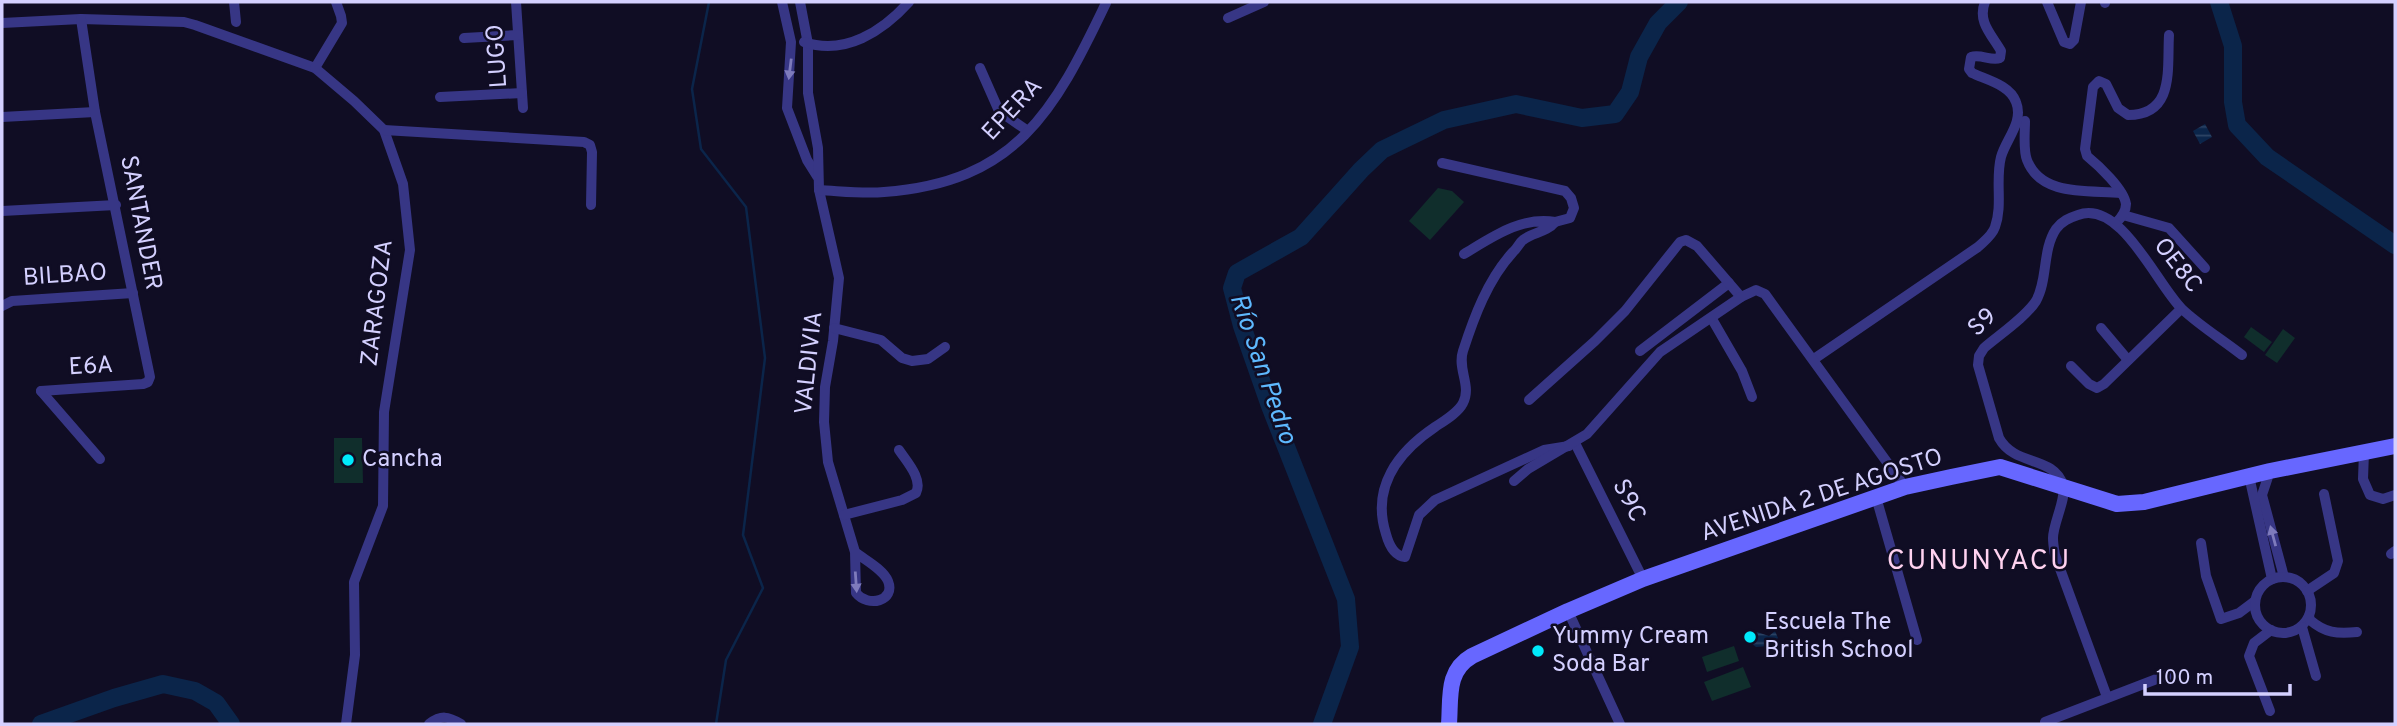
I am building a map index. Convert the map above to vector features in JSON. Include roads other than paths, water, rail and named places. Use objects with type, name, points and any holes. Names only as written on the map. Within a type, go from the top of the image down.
[{"type":"main road","name":"AVENIDA 2 DE AGOSTO","points":[[1449,724],[1453,676],[1462,662],[1568,611],[1643,579],[1906,487],[2000,467],[2117,504],[2144,502],[2270,471],[2395,446]]},
{"type":"street","points":[[234,2],[236,22]]},
{"type":"street","points":[[315,68],[341,23],[336,2]]},
{"type":"street","name":"LUGO","points":[[516,2],[523,108]]},
{"type":"street","name":"VALDIVIA","points":[[782,2],[789,33],[791,62],[787,108],[807,160],[817,176]]},
{"type":"street","name":"VALDIVIA","points":[[800,2],[808,44],[808,93],[818,148],[817,176],[839,278],[825,387],[824,422],[828,462],[855,552],[856,593],[865,601],[883,599],[888,592],[888,581],[855,552]]},
{"type":"street","points":[[789,33],[808,44],[847,44],[861,40],[898,15],[909,2]]},
{"type":"street","name":"EPERA","points":[[819,190],[882,193],[941,184],[980,169],[995,160],[1028,131],[1049,107],[1069,78],[1106,2]]},
{"type":"street","points":[[1228,18],[1264,2]]},
{"type":"street","points":[[1814,359],[1978,247],[1995,228],[2000,163],[2015,129],[2018,113],[2013,96],[2003,87],[1972,73],[1969,69],[1971,57],[1978,55],[2000,58],[2001,51],[1982,18],[1985,2]]},
{"type":"street","points":[[2047,2],[2059,33],[2064,42],[2070,44],[2074,40],[2081,2]]},
{"type":"street","name":"ZARAGOZA","points":[[2,23],[81,19],[184,22],[315,68],[355,101],[383,130],[403,184],[410,250],[384,412],[383,506],[354,582],[355,655],[346,724]]},
{"type":"street","name":"SANTANDER","points":[[81,19],[95,112],[150,377],[148,382],[143,384]]},
{"type":"street","points":[[464,38],[518,35]]},
{"type":"street","points":[[2169,35],[2165,92],[2160,102],[2149,113],[2128,115],[2118,108],[2106,84],[2099,81],[2093,87],[2085,149],[2087,156],[2121,193],[2126,205],[2120,219],[2169,228],[2205,268]]},
{"type":"street","points":[[980,68],[999,111],[1028,131]]},
{"type":"street","points":[[440,97],[522,93]]},
{"type":"street","points":[[2,117],[95,112]]},
{"type":"street","points":[[2025,121],[2026,159],[2042,180],[2052,187],[2121,193]]},
{"type":"street","points":[[383,130],[584,142],[590,145],[592,152],[591,205]]},
{"type":"street","points":[[1442,163],[1565,191],[1574,208],[1570,218],[1555,222],[1531,222],[1508,229],[1464,254]]},
{"type":"street","points":[[2,211],[116,205]]},
{"type":"street","name":"S9","points":[[2064,488],[2057,474],[2051,469],[2005,449],[1999,438],[1978,365],[1979,356],[1984,348],[2037,300],[2050,242],[2056,229],[2066,219],[2085,212],[2120,219]]},
{"type":"street","name":"OE8C","points":[[2120,219],[2181,309],[2242,355]]},
{"type":"street","points":[[1555,222],[1551,227],[1521,241],[1503,261],[1490,286],[1460,359],[1466,392],[1461,407],[1414,442],[1393,466],[1382,502],[1385,531],[1390,546],[1396,554],[1405,557],[1419,515],[1435,500],[1544,450],[1572,444]]},
{"type":"street","points":[[1529,400],[1625,311],[1680,242],[1686,240],[1697,246],[1741,298]]},
{"type":"street","points":[[1640,351],[1729,283]]},
{"type":"street","points":[[1514,481],[1553,453],[1587,434],[1661,352],[1756,290],[1765,294],[1906,487]]},
{"type":"street","name":"BILBAO","points":[[2,306],[12,301],[133,293]]},
{"type":"street","points":[[2071,366],[2096,388],[2104,384],[2181,309]]},
{"type":"street","points":[[1712,319],[1742,371],[1752,397]]},
{"type":"street","points":[[834,328],[881,340],[902,358],[912,361],[928,359],[945,347]]},
{"type":"street","points":[[2101,328],[2128,360]]},
{"type":"street","name":"E6A","points":[[100,459],[41,391],[143,384]]},
{"type":"street","name":"S9C","points":[[1572,444],[1643,579]]},
{"type":"street","points":[[844,515],[901,500],[916,493],[919,484],[899,450]]},
{"type":"street","points":[[2364,452],[2363,479],[2370,495],[2383,499],[2395,495]]},
{"type":"street","points":[[2270,471],[2262,495],[2284,577]]},
{"type":"street","points":[[2249,476],[2272,579]]},
{"type":"street","points":[[2064,488],[2053,537],[2055,555],[2107,697]]},
{"type":"street","points":[[2308,591],[2334,573],[2338,561],[2324,494]]},
{"type":"street","points":[[1876,497],[1917,640]]},
{"type":"street","points":[[2201,542],[2206,576],[2221,619],[2239,613],[2255,601]]},
{"type":"street","points":[[2284,577],[2300,582],[2308,591],[2311,602],[2309,616],[2302,627],[2283,633],[2271,630],[2262,623],[2256,613],[2255,601],[2259,590],[2272,579],[2284,577]]},
{"type":"street","points":[[1568,611],[1620,724]]},
{"type":"street","points":[[2309,616],[2309,620],[2328,632],[2357,632]]},
{"type":"street","points":[[2302,627],[2316,676]]},
{"type":"street","points":[[2270,711],[2249,656],[2254,643],[2271,630]]},
{"type":"street","points":[[2045,722],[2172,675]]},
{"type":"street","points":[[429,724],[440,717],[461,724]]},
{"type":"water","points":[[2205,124],[2212,137],[2200,144],[2193,131]]},
{"type":"water","points":[[1775,631],[1778,638],[1768,646],[1756,647],[1751,643],[1753,633],[1769,636]]},
{"type":"waterway","points":[[709,2],[692,89],[701,149],[746,207],[765,358],[743,535],[763,588],[726,660],[716,724]]},
{"type":"waterway","name":"Río San Pedro","points":[[1322,724],[1350,647],[1346,599],[1270,406],[1242,326],[1232,288],[1237,273],[1301,237],[1382,150],[1444,120],[1516,104],[1582,118],[1615,114],[1630,92],[1639,57],[1658,23],[1679,2]]},
{"type":"waterway","name":"Río San Pedro","points":[[2219,2],[2233,46],[2233,102],[2237,125],[2267,157],[2395,245]]},
{"type":"waterway","name":"Río San Pedro","points":[[41,724],[163,684],[195,691],[216,703],[231,724]]},
{"type":"place","name":"Cancha","points":[[348,460]]},
{"type":"place","name":"Escuela The British School","points":[[1750,637]]},
{"type":"place","name":"Yummy Cream Soda Bar","points":[[1538,651]]},
{"type":"district","name":"CUNUNYACU","points":[[1979,562]]}]
